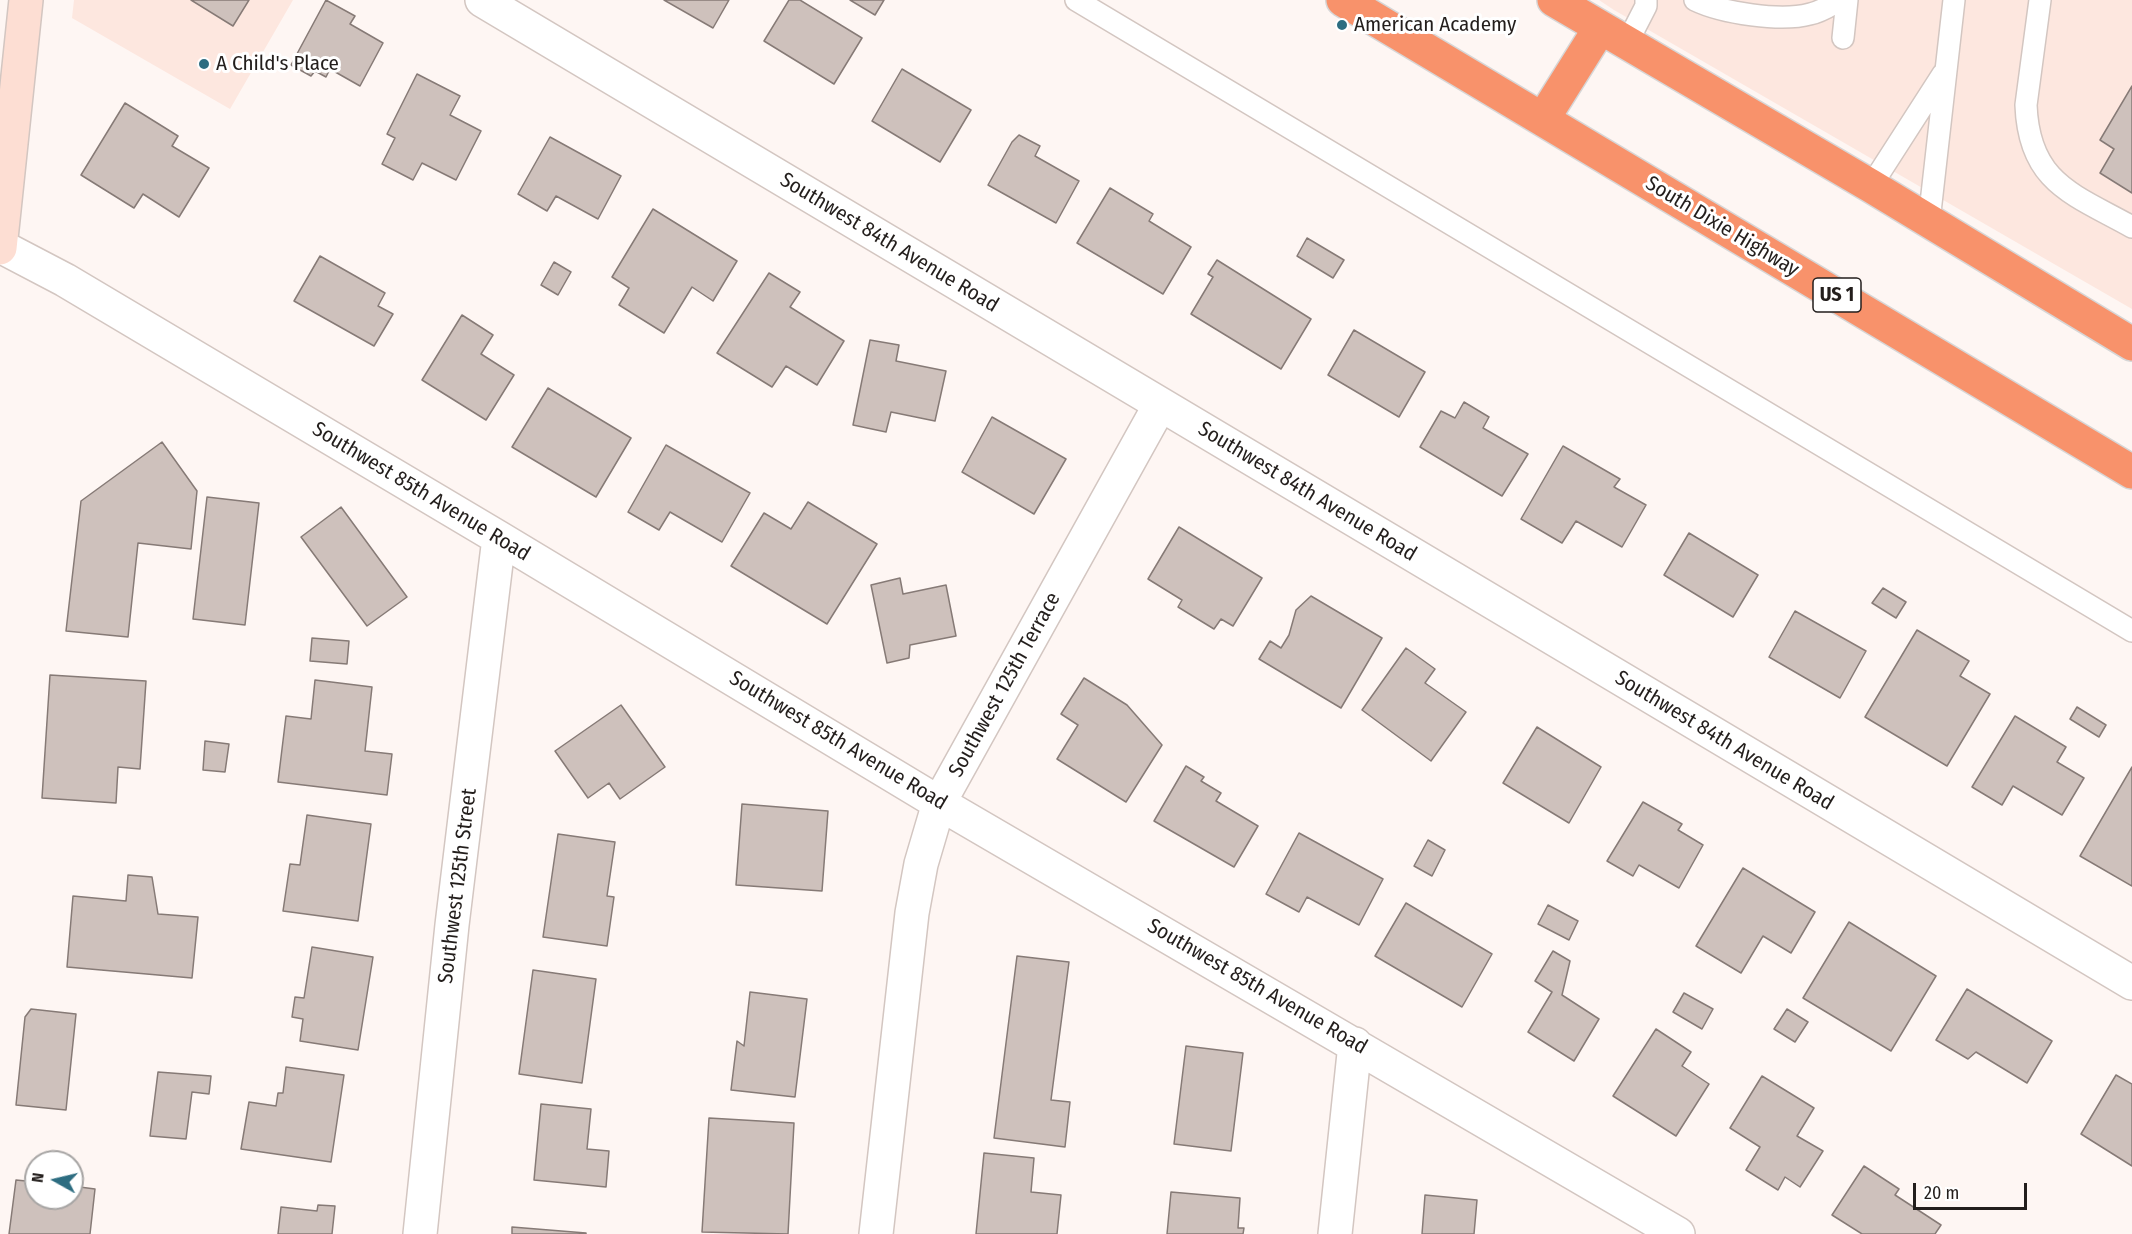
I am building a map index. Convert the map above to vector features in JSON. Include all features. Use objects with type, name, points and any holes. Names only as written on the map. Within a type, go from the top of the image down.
[{"type":"highway","name":"South Dixie Highway","points":[[1344,0],[2132,472]]},
{"type":"highway","points":[[1554,0],[1871,186],[2132,344]]},
{"type":"highway","points":[[1543,119],[1614,35]]},
{"type":"street","points":[[0,247],[9,80],[26,0]]},
{"type":"street","name":"Southwest 84th Avenue Road","points":[[482,0],[2132,983]]},
{"type":"street","name":"Southwest 85th Avenue Road","points":[[0,247],[65,280],[939,802],[1678,1234]]},
{"type":"street","name":"Southwest 125th Terrace","points":[[876,1234],[912,913],[921,864],[939,802],[1160,405]]},
{"type":"street","name":"Southwest 125th Street","points":[[420,1234],[451,937],[499,538]]},
{"type":"street","points":[[1335,1234],[1355,1044]]},
{"type":"lane","points":[[1076,0],[2132,631]]},
{"type":"lane","points":[[1614,35],[1646,6],[1646,0]]},
{"type":"lane","points":[[1695,0],[1720,10],[1790,17],[1810,14],[1840,0]]},
{"type":"lane","points":[[1843,38],[1847,0]]},
{"type":"lane","points":[[1929,221],[1954,0]]},
{"type":"lane","points":[[2040,0],[2026,105],[2027,123],[2036,155],[2047,173],[2061,187],[2132,227]]},
{"type":"lane","points":[[1871,186],[1947,69]]},
{"type":"shaded area","name":"A Child's Place","points":[[74,0],[293,0],[230,109],[72,18]]},
{"type":"shaded area","points":[[1599,0],[2132,0],[2132,309],[1614,10]]},
{"type":"building","points":[[191,0],[249,0],[233,26]]},
{"type":"building","points":[[326,0],[355,16],[350,24],[383,43],[360,86],[330,69],[326,77],[315,71],[311,76],[291,65]]},
{"type":"building","points":[[664,0],[729,0],[713,28]]},
{"type":"building","points":[[789,0],[800,0],[862,38],[834,84],[764,41]]},
{"type":"building","points":[[850,0],[884,0],[875,15]]},
{"type":"building","points":[[902,69],[971,110],[940,162],[872,121]]},
{"type":"building","points":[[417,74],[460,96],[450,115],[481,131],[456,180],[422,163],[413,180],[382,164],[395,138],[387,134]]},
{"type":"building","points":[[2132,86],[2132,193],[2100,173],[2114,149],[2100,140]]},
{"type":"building","points":[[125,103],[178,136],[172,146],[209,168],[179,217],[143,194],[134,208],[81,175]]},
{"type":"building","points":[[1019,135],[1040,146],[1035,156],[1079,181],[1056,223],[988,185],[1012,142]]},
{"type":"building","points":[[550,137],[621,176],[598,219],[556,196],[547,211],[518,194]]},
{"type":"building","points":[[1110,188],[1153,214],[1149,221],[1191,247],[1163,294],[1077,243]]},
{"type":"building","points":[[653,209],[737,261],[713,301],[692,287],[664,333],[619,305],[629,288],[612,277]]},
{"type":"building","points":[[1307,238],[1344,260],[1333,278],[1297,256]]},
{"type":"building","points":[[320,256],[385,293],[378,306],[393,314],[374,346],[294,301]]},
{"type":"building","points":[[1217,260],[1311,319],[1281,369],[1191,314],[1213,277],[1208,274]]},
{"type":"building","points":[[554,262],[571,272],[558,295],[541,285]]},
{"type":"building","points":[[769,273],[800,292],[790,307],[844,341],[817,385],[786,366],[772,387],[717,353]]},
{"type":"building","points":[[462,315],[493,335],[481,354],[514,375],[486,420],[422,380]]},
{"type":"building","points":[[1354,330],[1425,372],[1399,417],[1328,375]]},
{"type":"building","points":[[870,340],[899,345],[896,361],[946,371],[935,421],[891,412],[886,432],[853,425]]},
{"type":"building","points":[[548,388],[631,438],[596,497],[512,447]]},
{"type":"building","points":[[1464,402],[1489,417],[1483,428],[1528,454],[1502,496],[1420,447],[1441,411],[1455,418]]},
{"type":"building","points":[[992,417],[1066,459],[1034,514],[962,472]]},
{"type":"building","points":[[162,442],[197,491],[191,549],[138,543],[128,637],[66,631],[81,501]]},
{"type":"building","points":[[666,445],[750,493],[722,542],[670,512],[659,530],[628,512]]},
{"type":"building","points":[[1563,446],[1620,479],[1614,487],[1646,505],[1622,547],[1576,521],[1562,543],[1521,519]]},
{"type":"building","points":[[207,497],[259,503],[245,625],[193,619]]},
{"type":"building","points":[[808,502],[877,544],[827,624],[731,566],[764,513],[791,529]]},
{"type":"building","points":[[341,507],[407,597],[367,626],[301,537]]},
{"type":"building","points":[[1179,527],[1262,578],[1233,626],[1221,619],[1214,629],[1178,607],[1182,600],[1148,579]]},
{"type":"building","points":[[1689,533],[1758,575],[1733,617],[1664,575]]},
{"type":"building","points":[[900,578],[903,594],[946,585],[956,636],[910,645],[909,658],[887,663],[871,585]]},
{"type":"building","points":[[1883,588],[1906,602],[1896,618],[1872,603]]},
{"type":"building","points":[[1311,596],[1382,638],[1341,708],[1259,659],[1270,641],[1281,648],[1289,635],[1296,610]]},
{"type":"building","points":[[1795,611],[1866,651],[1840,698],[1769,657]]},
{"type":"building","points":[[1917,630],[1969,661],[1960,676],[1990,694],[1947,766],[1865,717]]},
{"type":"building","points":[[312,638],[349,641],[347,664],[310,661]]},
{"type":"building","points":[[1406,648],[1435,669],[1425,683],[1466,712],[1431,761],[1362,710]]},
{"type":"building","points":[[50,675],[146,681],[140,769],[118,767],[116,803],[42,798]]},
{"type":"building","points":[[1084,678],[1127,705],[1162,745],[1126,802],[1057,759],[1078,725],[1061,714]]},
{"type":"building","points":[[315,680],[372,687],[365,751],[392,754],[387,795],[278,782],[286,716],[311,719]]},
{"type":"building","points":[[621,705],[665,767],[620,799],[609,783],[588,798],[555,751]]},
{"type":"building","points":[[2077,707],[2106,725],[2099,737],[2070,719]]},
{"type":"building","points":[[2015,716],[2066,747],[2057,762],[2084,778],[2062,815],[2013,786],[2002,805],[1972,787]]},
{"type":"building","points":[[1537,727],[1601,767],[1569,823],[1503,783]]},
{"type":"building","points":[[205,741],[229,744],[225,772],[203,770]]},
{"type":"building","points":[[1186,766],[1204,777],[1201,781],[1221,793],[1216,801],[1258,826],[1234,867],[1154,821]]},
{"type":"building","points":[[2132,767],[2132,886],[2080,856]]},
{"type":"building","points":[[1643,802],[1682,824],[1678,830],[1703,845],[1679,888],[1639,865],[1633,876],[1607,861]]},
{"type":"building","points":[[742,804],[828,811],[822,891],[736,885]]},
{"type":"building","points":[[307,815],[371,824],[358,921],[283,911],[290,864],[300,865]]},
{"type":"building","points":[[1299,833],[1383,879],[1359,925],[1307,897],[1299,912],[1266,894]]},
{"type":"building","points":[[558,834],[615,842],[607,896],[614,897],[607,946],[543,937]]},
{"type":"building","points":[[1428,840],[1445,850],[1432,876],[1414,866]]},
{"type":"building","points":[[1743,868],[1815,912],[1791,953],[1763,936],[1741,973],[1696,946]]},
{"type":"building","points":[[128,875],[152,877],[158,914],[198,917],[192,978],[67,967],[73,896],[126,901]]},
{"type":"building","points":[[1406,903],[1492,954],[1462,1007],[1375,956]]},
{"type":"building","points":[[1548,905],[1578,921],[1569,940],[1538,924]]},
{"type":"building","points":[[1849,922],[1936,976],[1891,1051],[1803,998]]},
{"type":"building","points":[[312,947],[373,957],[358,1050],[300,1041],[303,1019],[292,1017],[295,997],[304,998]]},
{"type":"building","points":[[1553,951],[1570,961],[1562,995],[1599,1019],[1574,1061],[1528,1032],[1552,992],[1535,981]]},
{"type":"building","points":[[1017,956],[1069,962],[1051,1100],[1070,1102],[1065,1147],[994,1138]]},
{"type":"building","points":[[533,970],[596,979],[582,1083],[519,1074]]},
{"type":"building","points":[[1967,989],[2052,1041],[2027,1083],[1976,1052],[1968,1059],[1936,1040]]},
{"type":"building","points":[[750,992],[807,999],[795,1097],[731,1090],[737,1041],[744,1046]]},
{"type":"building","points":[[1684,993],[1713,1009],[1702,1029],[1673,1012]]},
{"type":"building","points":[[31,1009],[76,1014],[66,1110],[16,1105],[25,1017]]},
{"type":"building","points":[[1787,1009],[1808,1022],[1795,1042],[1774,1029]]},
{"type":"building","points":[[1656,1029],[1691,1052],[1682,1066],[1709,1084],[1676,1136],[1613,1096]]},
{"type":"building","points":[[1186,1046],[1243,1053],[1231,1151],[1174,1144]]},
{"type":"building","points":[[286,1067],[344,1075],[331,1162],[241,1149],[249,1102],[276,1106],[278,1093],[283,1093]]},
{"type":"building","points":[[158,1072],[211,1076],[209,1094],[192,1092],[186,1139],[150,1136]]},
{"type":"building","points":[[2116,1075],[2132,1084],[2132,1166],[2081,1134]]},
{"type":"building","points":[[1762,1076],[1814,1108],[1797,1136],[1823,1151],[1800,1187],[1785,1177],[1778,1190],[1746,1170],[1760,1147],[1730,1128]]},
{"type":"building","points":[[541,1104],[591,1109],[587,1149],[609,1151],[606,1187],[534,1180]]},
{"type":"building","points":[[709,1118],[794,1123],[788,1234],[702,1232]]},
{"type":"building","points":[[984,1153],[1034,1158],[1031,1192],[1061,1195],[1057,1234],[976,1234]]},
{"type":"building","points":[[1864,1166],[1899,1189],[1895,1195],[1941,1225],[1935,1234],[1862,1234],[1832,1215]]},
{"type":"building","points":[[16,1180],[24,1181],[24,1210],[84,1210],[84,1188],[95,1189],[90,1234],[9,1234]]},
{"type":"building","points":[[1171,1192],[1240,1198],[1238,1228],[1244,1228],[1243,1234],[1167,1234]]},
{"type":"building","points":[[1425,1195],[1477,1200],[1474,1234],[1422,1234]]},
{"type":"building","points":[[318,1205],[335,1206],[332,1234],[278,1234],[281,1207],[317,1211]]},
{"type":"building","points":[[512,1227],[586,1233],[586,1234],[512,1234]]},
{"type":"place","name":"American Academy","points":[[1342,25]]},
{"type":"place","name":"A Child's Place","points":[[204,64]]}]
